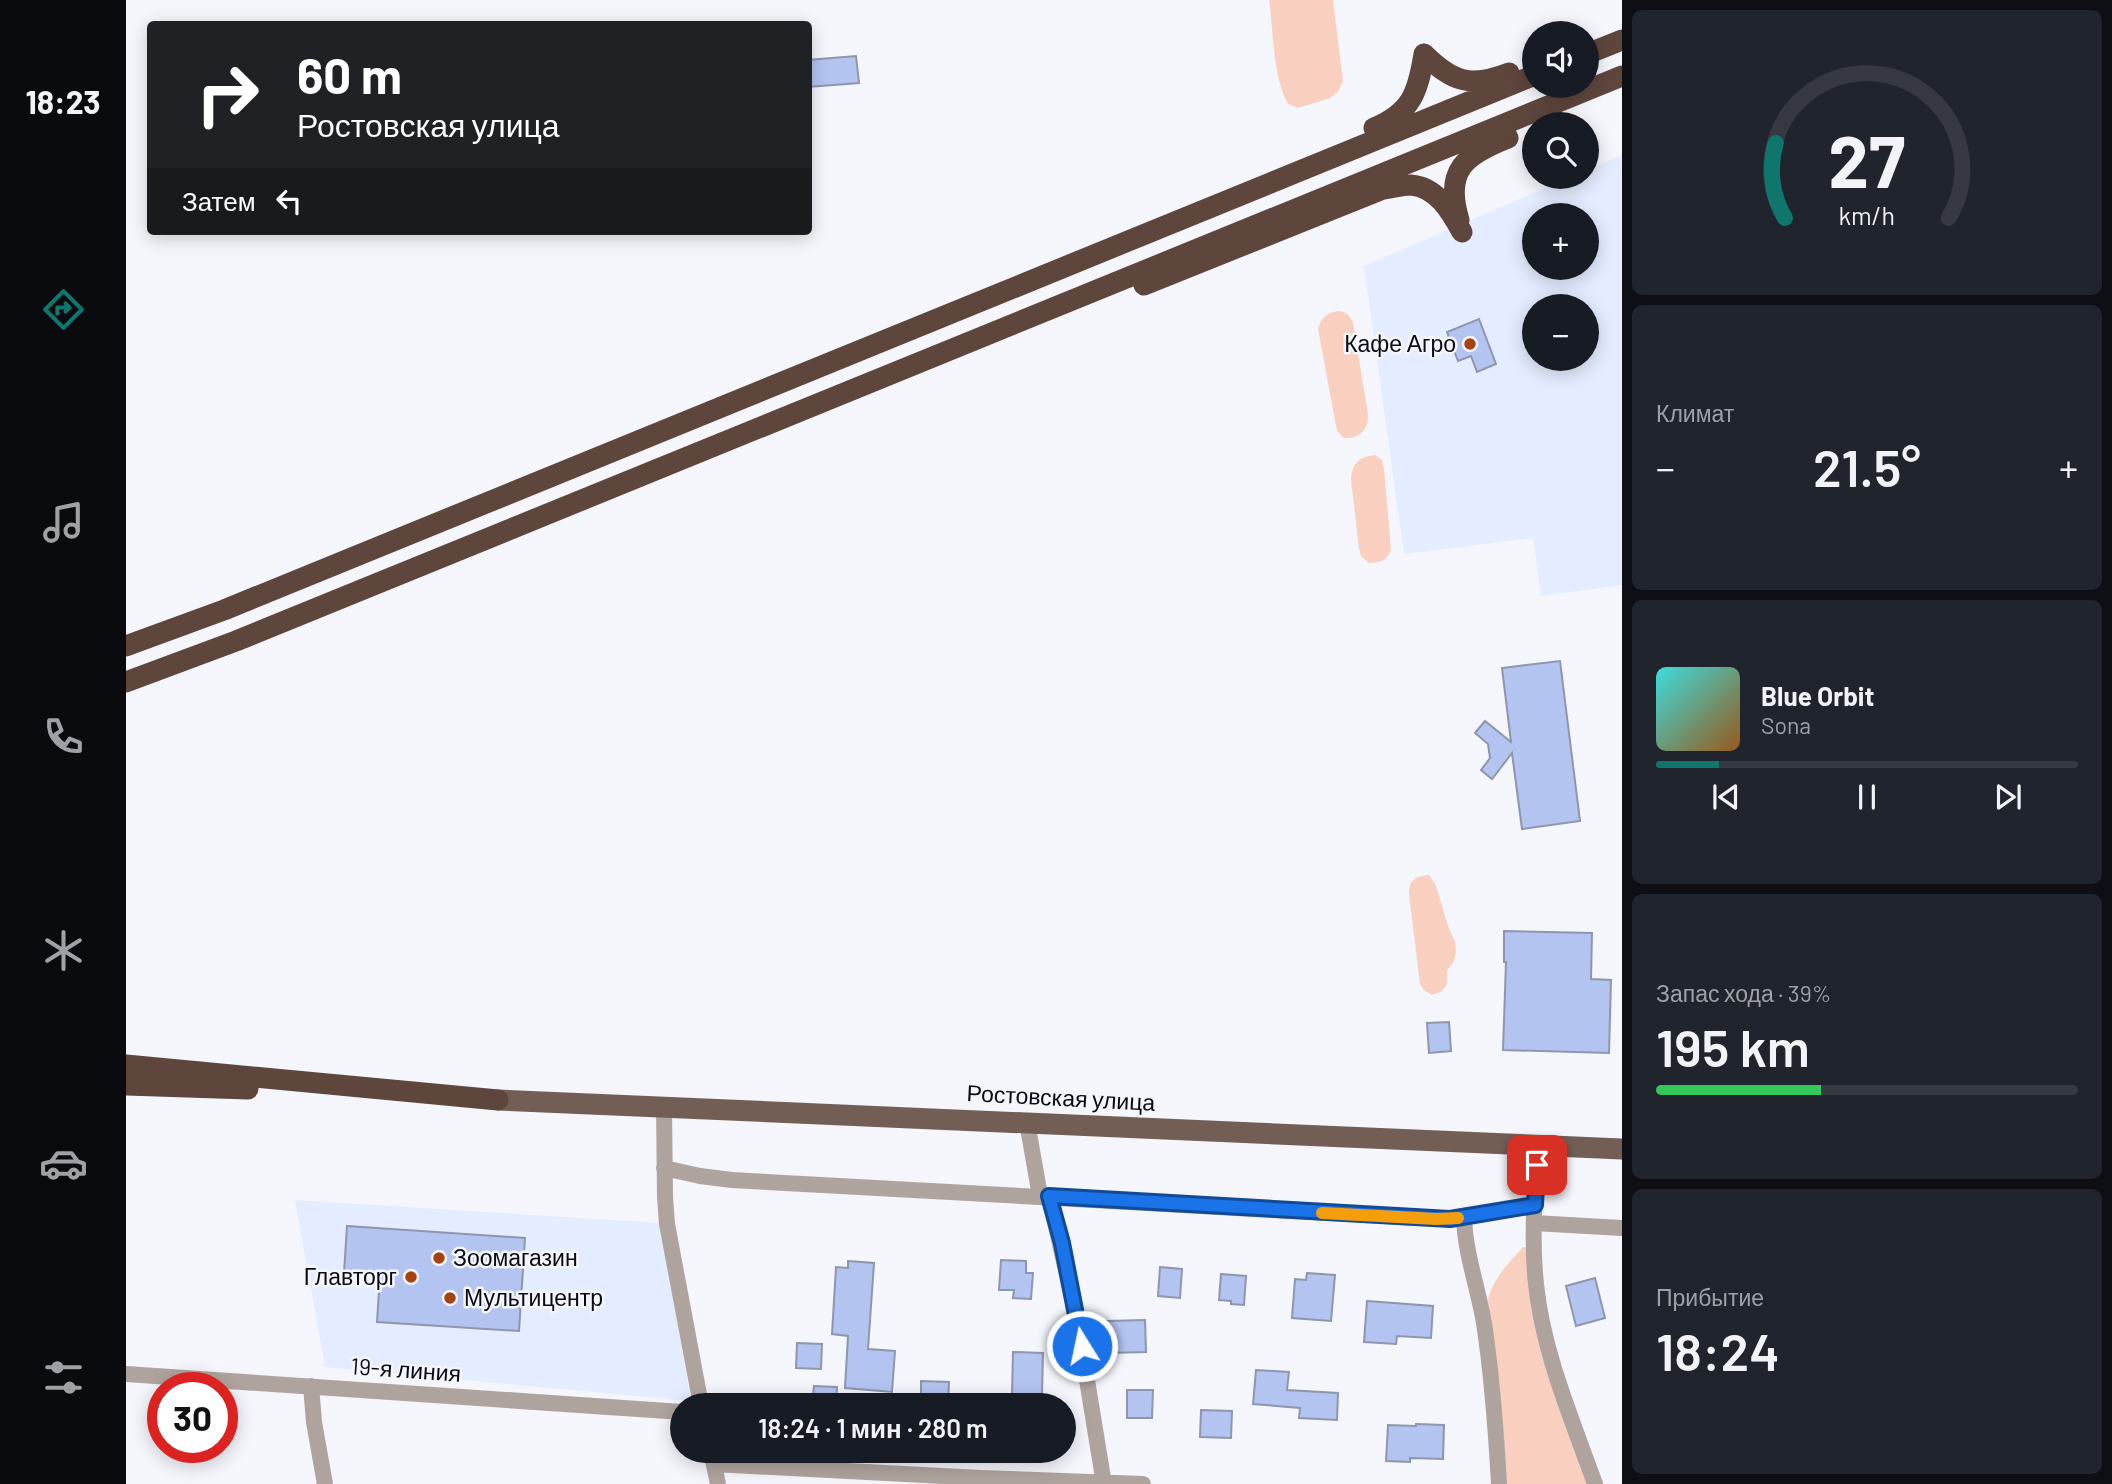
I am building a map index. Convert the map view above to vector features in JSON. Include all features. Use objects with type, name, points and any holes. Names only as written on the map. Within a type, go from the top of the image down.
[{"type":"highway","points":[[1599,36],[1622,27]]},
{"type":"highway","points":[[1599,49],[1622,40]]},
{"type":"highway","points":[[920,326],[1096,239],[1353,137],[1394,118],[1412,99],[1418,85],[1424,54],[1451,76],[1473,82],[1492,79],[1522,67]]},
{"type":"highway","points":[[126,682],[236,641],[1622,76]]},
{"type":"highway","points":[[126,646],[237,604],[1522,80]]},
{"type":"highway","points":[[1569,112],[1622,90]]},
{"type":"highway","points":[[985,335],[1154,282],[1383,189],[1412,185],[1433,192],[1449,208],[1462,232],[1455,205],[1455,180],[1462,163],[1485,147],[1522,131]]},
{"type":"highway","points":[[126,1065],[498,1100]]},
{"type":"highway","points":[[126,1085],[498,1100]]},
{"type":"main road","name":"Ростовская улица","points":[[498,1100],[1622,1149]]},
{"type":"street","points":[[664,1107],[667,1224],[699,1393]]},
{"type":"street","points":[[1027,1122],[1077,1319],[1104,1483]]},
{"type":"street","points":[[1538,1145],[1534,1223],[1536,1283],[1547,1344],[1595,1484]]},
{"type":"street","points":[[664,1167],[732,1180],[1416,1218],[1450,1219],[1535,1205]]},
{"type":"street","points":[[1464,1217],[1466,1247],[1479,1298],[1492,1382],[1499,1484]]},
{"type":"street","points":[[1534,1223],[1622,1228]]},
{"type":"street","name":"19-я линия","points":[[126,1374],[670,1411]]},
{"type":"street","points":[[311,1386],[314,1422],[326,1484]]},
{"type":"street","points":[[714,1463],[718,1484]]},
{"type":"street","points":[[790,1463],[981,1478],[1143,1484]]},
{"type":"shaded area","points":[[1269,0],[1333,0],[1343,81],[1338,92],[1330,98],[1298,108],[1288,104],[1276,66]]},
{"type":"shaded area","points":[[1622,155],[1622,585],[1541,596],[1533,538],[1404,554],[1364,266],[1543,189],[1599,189],[1599,165]]},
{"type":"shaded area","points":[[1338,311],[1348,314],[1353,323],[1368,414],[1362,432],[1350,438],[1344,438],[1337,431],[1318,329],[1325,317]]},
{"type":"shaded area","points":[[1375,455],[1382,460],[1384,469],[1391,549],[1383,560],[1369,563],[1361,556],[1359,548],[1351,480],[1357,462]]},
{"type":"shaded area","points":[[1429,875],[1436,886],[1456,952],[1453,963],[1447,970],[1447,985],[1441,992],[1432,995],[1420,984],[1409,894],[1414,880]]},
{"type":"shaded area","points":[[295,1200],[660,1223],[690,1393],[670,1393],[670,1399],[325,1367]]},
{"type":"shaded area","points":[[1523,1247],[1529,1248],[1588,1484],[1506,1484],[1488,1299],[1498,1277]]},
{"type":"building","points":[[856,56],[859,83],[812,87],[812,60]]},
{"type":"building","name":"Кафе Агро","points":[[1479,319],[1496,364],[1477,372],[1471,356],[1458,361],[1447,332]]},
{"type":"building","points":[[1560,661],[1580,821],[1522,829],[1512,753],[1492,779],[1481,770],[1490,758],[1488,744],[1475,733],[1485,721],[1511,742],[1502,668]]},
{"type":"building","points":[[1504,931],[1592,933],[1591,979],[1611,980],[1609,1053],[1503,1050],[1506,962]]},
{"type":"building","points":[[1449,1022],[1451,1051],[1429,1053],[1427,1023]]},
{"type":"building","name":"Мультицентр","points":[[347,1226],[525,1238],[519,1331],[377,1322],[380,1275],[344,1273]]},
{"type":"building","points":[[1001,1260],[1026,1261],[1026,1273],[1033,1273],[1031,1299],[1013,1298],[1014,1290],[999,1290]]},
{"type":"building","points":[[848,1261],[874,1263],[868,1349],[895,1351],[892,1392],[845,1388],[848,1336],[832,1334],[836,1267],[848,1268]]},
{"type":"building","points":[[1160,1267],[1182,1269],[1180,1298],[1158,1296]]},
{"type":"building","points":[[1307,1273],[1335,1275],[1331,1321],[1292,1318],[1295,1279],[1306,1280]]},
{"type":"building","points":[[1221,1274],[1246,1276],[1244,1305],[1219,1300]]},
{"type":"building","points":[[1595,1278],[1605,1318],[1576,1326],[1566,1286]]},
{"type":"building","points":[[1367,1301],[1433,1306],[1431,1338],[1397,1336],[1396,1344],[1364,1342]]},
{"type":"building","points":[[1145,1320],[1146,1352],[1107,1353],[1107,1321]]},
{"type":"building","points":[[797,1343],[822,1344],[821,1369],[796,1368]]},
{"type":"building","points":[[1013,1352],[1043,1353],[1042,1393],[1012,1393]]},
{"type":"building","points":[[1256,1370],[1289,1372],[1287,1390],[1338,1393],[1337,1420],[1299,1418],[1300,1408],[1253,1404]]},
{"type":"building","points":[[921,1381],[949,1382],[949,1393],[921,1393]]},
{"type":"building","points":[[814,1386],[837,1387],[837,1393],[813,1393]]},
{"type":"building","points":[[1127,1390],[1153,1390],[1152,1418],[1127,1418]]},
{"type":"building","points":[[1201,1410],[1232,1411],[1231,1438],[1200,1437]]},
{"type":"building","points":[[1388,1425],[1444,1425],[1443,1459],[1410,1458],[1410,1462],[1386,1461]]},
{"type":"slow traffic","points":[[1322,1213],[1458,1218]]},
{"type":"place","name":"Кафе Агро","points":[[1470,344]]},
{"type":"place","name":"Зоомагазин","points":[[439,1258]]},
{"type":"place","name":"Главторг","points":[[411,1277]]},
{"type":"place","name":"Мультицентр","points":[[450,1298]]},
{"type":"route","points":[[1082,1346],[1062,1243],[1049,1196],[1450,1219],[1535,1205],[1537,1165]]}]
